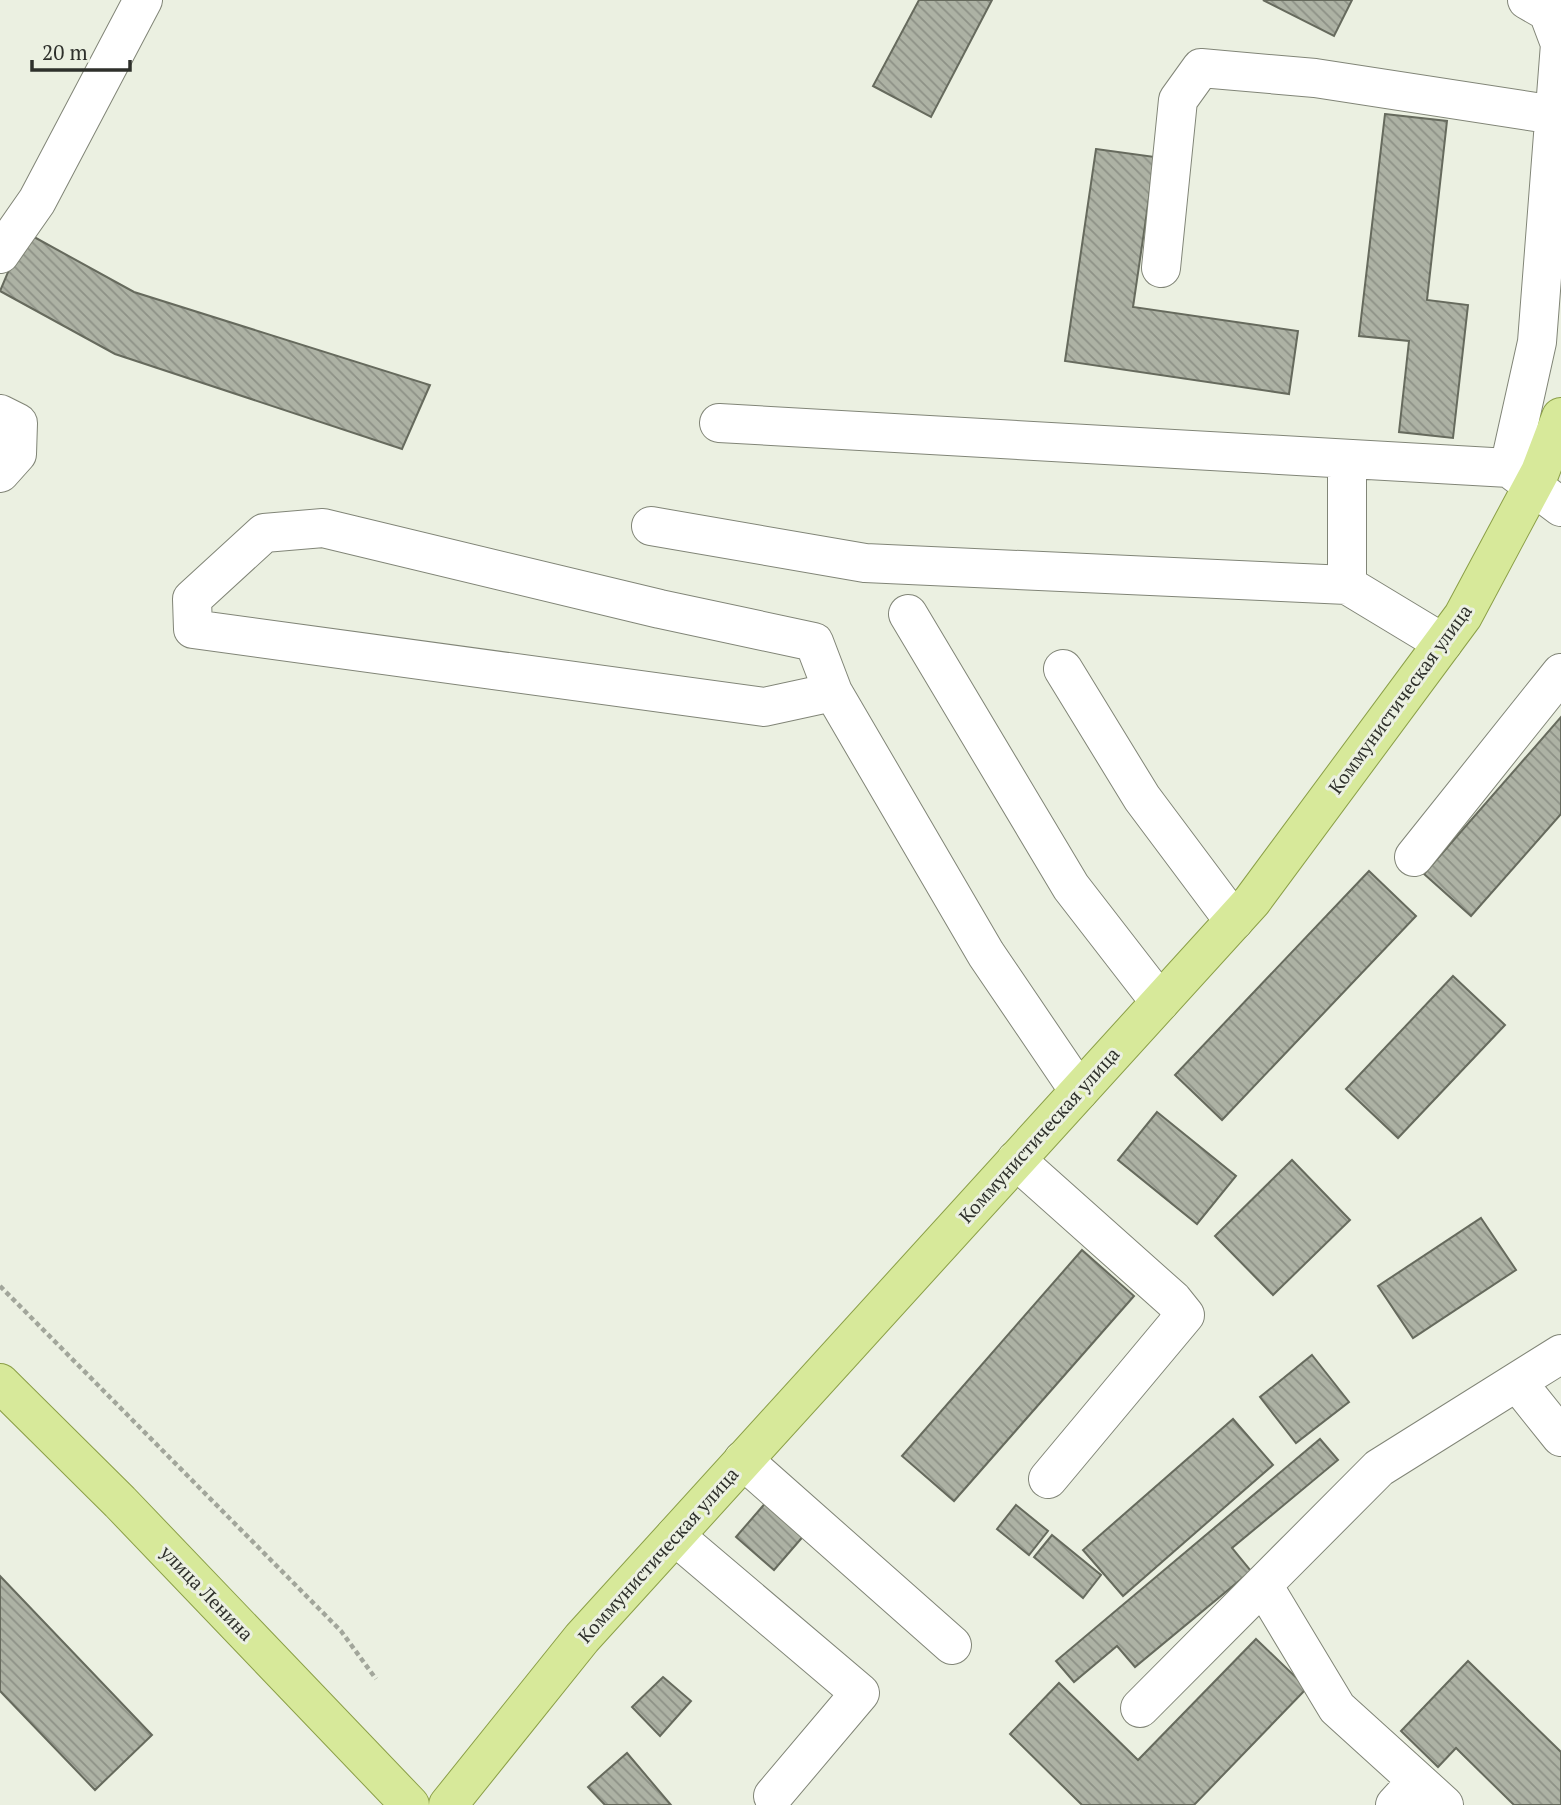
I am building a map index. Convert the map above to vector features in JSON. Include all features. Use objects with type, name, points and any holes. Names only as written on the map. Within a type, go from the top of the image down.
[{"type":"main road","name":"Коммунистическая улица","points":[[448,1805],[582,1638],[1234,921],[1463,616],[1534,488],[1561,417]]},
{"type":"main road","name":"улица Ленина","points":[[0,1383],[120,1502],[410,1805]]},
{"type":"lane","points":[[0,254],[37,201],[143,0]]},
{"type":"lane","points":[[719,423],[1347,459],[1534,488],[1537,342],[1560,44],[1548,12],[1528,0]]},
{"type":"lane","points":[[1161,268],[1178,100],[1201,68],[1315,79],[1555,115]]},
{"type":"lane","points":[[0,414],[18,423],[17,454],[0,473]]},
{"type":"lane","points":[[1347,459],[1347,585]]},
{"type":"lane","points":[[650,526],[865,563],[1347,585],[1443,643]]},
{"type":"lane","points":[[833,692],[764,707],[193,629],[192,599],[264,533],[323,528],[660,609],[814,642],[833,692],[986,954],[1079,1091]]},
{"type":"lane","points":[[908,614],[1070,887],[1160,1002]]},
{"type":"lane","points":[[1063,670],[1142,798],[1234,921]]},
{"type":"lane","points":[[1414,857],[1561,673]]},
{"type":"lane","points":[[1016,1160],[1173,1300],[1185,1315],[1048,1479]]},
{"type":"lane","points":[[1140,1708],[1380,1468],[1561,1354]]},
{"type":"lane","points":[[1517,1382],[1561,1437]]},
{"type":"lane","points":[[743,1460],[952,1645]]},
{"type":"lane","points":[[674,1536],[860,1693],[773,1796]]},
{"type":"lane","points":[[1263,1585],[1336,1708],[1419,1797]]},
{"type":"path","points":[[0,1286],[341,1631],[376,1678]]},
{"type":"building","points":[[919,0],[992,0],[931,117],[873,86]]},
{"type":"building","points":[[1263,0],[1352,0],[1334,36]]},
{"type":"building","points":[[1385,114],[1447,121],[1427,300],[1468,305],[1453,438],[1399,432],[1409,341],[1359,336]]},
{"type":"building","points":[[1096,149],[1155,157],[1133,307],[1298,331],[1289,394],[1065,361]]},
{"type":"building","points":[[25,232],[134,292],[430,385],[402,449],[115,354],[0,291]]},
{"type":"building","points":[[1561,717],[1561,814],[1471,916],[1424,874]]},
{"type":"building","points":[[1369,871],[1416,916],[1222,1120],[1175,1075]]},
{"type":"building","points":[[1453,976],[1505,1025],[1398,1138],[1346,1089]]},
{"type":"building","points":[[1157,1112],[1236,1176],[1197,1224],[1118,1160]]},
{"type":"building","points":[[1292,1160],[1350,1220],[1273,1295],[1215,1236]]},
{"type":"building","points":[[1481,1218],[1516,1270],[1413,1338],[1378,1286]]},
{"type":"building","points":[[1082,1250],[1134,1296],[954,1501],[902,1456]]},
{"type":"building","points":[[1312,1355],[1349,1402],[1296,1443],[1260,1397]]},
{"type":"building","points":[[1233,1419],[1273,1465],[1123,1596],[1083,1550]]},
{"type":"building","points":[[1320,1439],[1338,1460],[1232,1548],[1251,1571],[1135,1667],[1117,1646],[1074,1682],[1056,1661]]},
{"type":"building","points":[[768,1500],[806,1533],[774,1570],[736,1537]]},
{"type":"building","points":[[1016,1505],[1048,1531],[1029,1555],[997,1529]]},
{"type":"building","points":[[1052,1535],[1101,1575],[1083,1598],[1034,1557]]},
{"type":"building","points":[[0,1576],[152,1735],[95,1790],[0,1691]]},
{"type":"building","points":[[1256,1639],[1307,1688],[1194,1805],[1082,1805],[1010,1734],[1059,1683],[1138,1760]]},
{"type":"building","points":[[1468,1661],[1561,1752],[1561,1805],[1514,1805],[1456,1748],[1438,1767],[1401,1731]]},
{"type":"building","points":[[663,1677],[691,1701],[660,1736],[632,1707]]},
{"type":"building","points":[[627,1753],[671,1805],[605,1805],[588,1787]]}]
